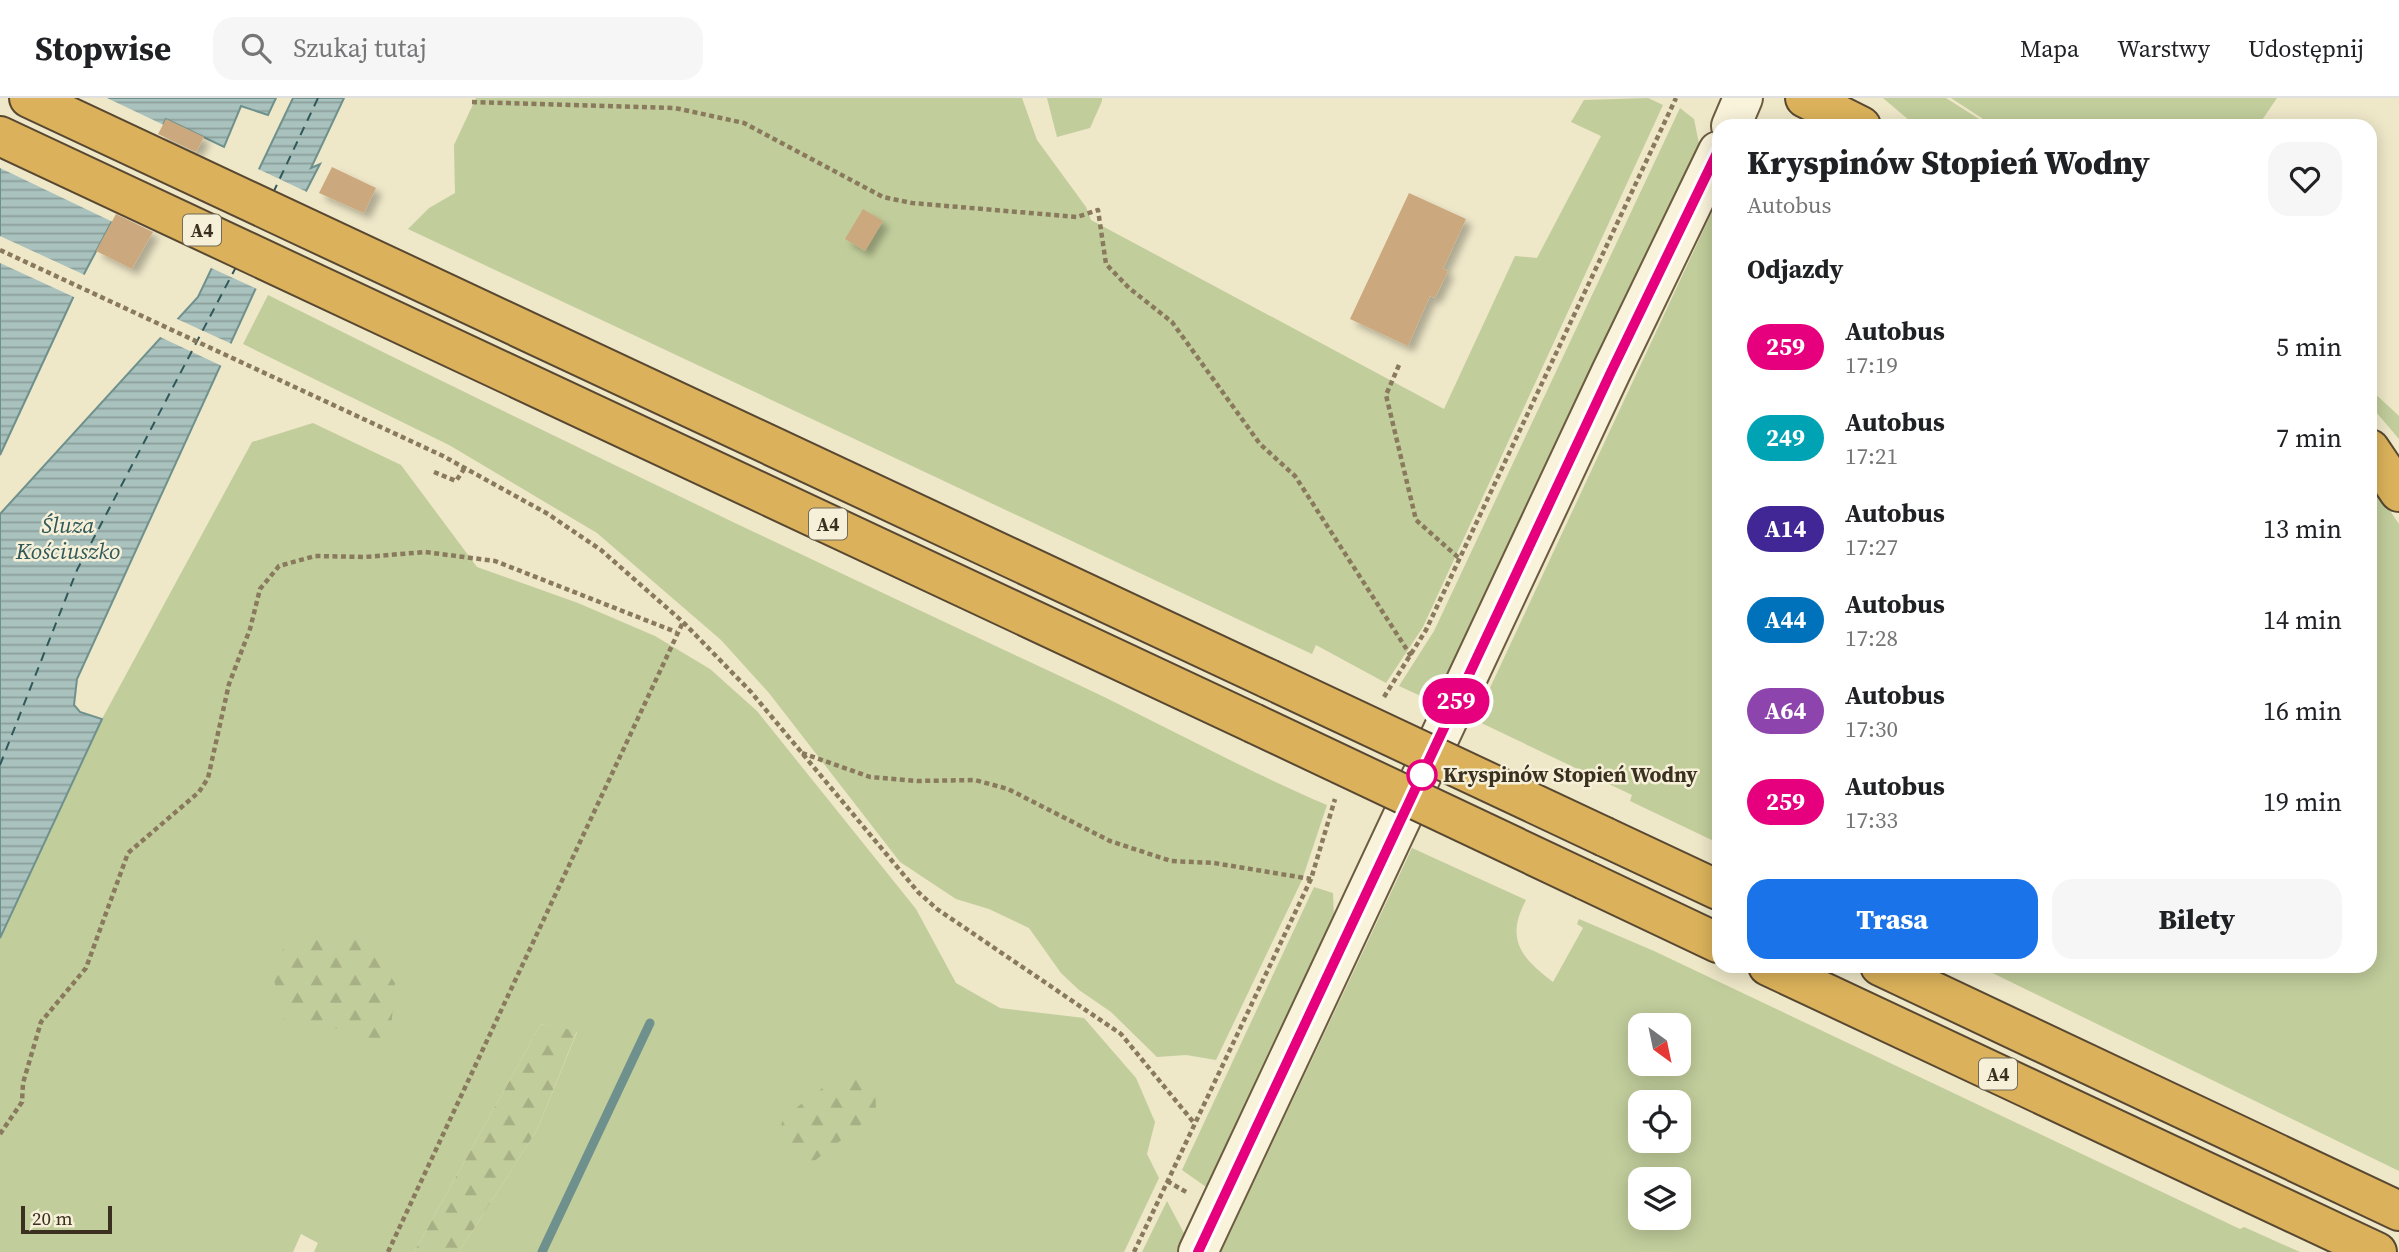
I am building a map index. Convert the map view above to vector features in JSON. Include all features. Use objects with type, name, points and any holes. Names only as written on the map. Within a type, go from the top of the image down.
[{"type":"highway","name":"A4","points":[[29,98],[1712,887]]},
{"type":"highway","points":[[1805,98],[1847,119]]},
{"type":"highway","name":"A4","points":[[0,136],[1712,940]]},
{"type":"highway","points":[[2377,459],[2399,492]]},
{"type":"highway","name":"A4","points":[[1783,973],[2377,1252]]},
{"type":"highway","name":"A4","points":[[1895,973],[2399,1211]]},
{"type":"highway","points":[[2271,1150],[2399,1188]]},
{"type":"highway","points":[[2227,1182],[2334,1252]]},
{"type":"main road","points":[[1734,119],[1743,98]]},
{"type":"main road","points":[[1198,1252],[1611,372],[1712,163]]},
{"type":"path","points":[[1378,709],[1411,656],[1460,559],[1676,98]]},
{"type":"path","points":[[472,102],[675,108],[744,122],[883,197],[912,203],[1077,217],[1098,210],[1106,264],[1129,288],[1172,322],[1260,444],[1295,476],[1411,656]]},
{"type":"path","points":[[0,250],[443,456],[548,514],[601,550],[683,622],[751,692],[900,875],[937,909],[1121,1034],[1195,1124]]},
{"type":"path","points":[[1399,365],[1386,396],[1416,520],[1460,559]]},
{"type":"path","points":[[434,472],[456,481],[464,469]]},
{"type":"path","points":[[0,1134],[22,1102],[23,1083],[41,1022],[86,968],[128,853],[199,792],[208,778],[229,684],[250,629],[260,589],[279,566],[315,556],[365,557],[425,552],[495,561],[676,632]]},
{"type":"path","points":[[388,1252],[683,622]]},
{"type":"path","points":[[801,753],[870,777],[917,781],[975,780],[1008,789],[1110,841],[1171,861],[1214,863],[1311,879]]},
{"type":"path","points":[[1134,1252],[1311,879],[1339,791]]},
{"type":"green space","points":[[476,98],[1022,98],[1037,140],[1086,207],[1091,220],[1444,409],[1515,256],[1537,258],[1601,136],[1571,122],[1584,100],[1648,98],[1663,105],[1423,627],[1386,683],[1316,645],[1312,654],[408,229],[429,208],[455,193],[454,145]]},
{"type":"green space","points":[[1047,98],[1102,98],[1102,101],[1090,128],[1057,137]]},
{"type":"green space","points":[[1883,98],[1946,98],[1979,119],[1908,119]]},
{"type":"green space","points":[[1951,98],[2277,98],[2263,119],[1983,119]]},
{"type":"green space","points":[[1680,108],[1694,119],[1699,144],[1436,703],[1399,686],[1434,631]]},
{"type":"green space","points":[[1712,212],[1712,840],[1630,801],[1632,795],[1475,720]]},
{"type":"green space","points":[[268,295],[664,489],[1327,805],[1302,880],[1216,1060],[1186,1055],[1157,1057],[1111,1012],[1079,990],[1061,973],[1029,928],[989,909],[956,899],[900,862],[769,693],[721,640],[597,533],[449,445],[243,344]]},
{"type":"green space","points":[[2377,396],[2399,416],[2399,439],[2377,413]]},
{"type":"green space","points":[[313,423],[401,465],[477,567],[578,603],[655,636],[710,669],[757,711],[916,909],[956,983],[1000,1008],[1084,1018],[1136,1078],[1155,1122],[1147,1154],[1159,1178],[1124,1252],[459,1252],[537,1130],[577,1032],[541,1024],[414,1252],[314,1252],[318,1243],[301,1234],[293,1252],[0,1252],[0,938],[102,719],[252,442]]},
{"type":"green space","points":[[2377,491],[2399,524],[2399,1171],[1992,973],[2377,973]]},
{"type":"green space","points":[[1412,848],[1526,900],[1517,926],[1520,947],[1532,965],[1553,982],[1583,928],[1577,924],[1579,919],[1654,951],[2240,1229],[2244,1227],[2300,1252],[1221,1252]]},
{"type":"green space","points":[[1314,887],[1333,893],[1334,919],[1209,1189],[1182,1170]]},
{"type":"green space","points":[[333,933],[364,938],[395,983],[391,1030],[368,1047],[339,1029],[285,1025],[274,980],[282,950]]},
{"type":"green space","points":[[541,1024],[577,1031],[537,1130],[459,1252],[414,1252]]},
{"type":"green space","points":[[854,1064],[875,1077],[876,1113],[808,1166],[777,1143],[783,1118]]},
{"type":"green space","points":[[1167,1201],[1186,1237],[1180,1252],[1142,1252]]},
{"type":"water","points":[[0,98],[276,98],[268,115],[241,106],[224,147],[166,119],[84,274],[0,455]]},
{"type":"water","name":"Śluza Kościuszko","points":[[293,98],[344,98],[311,168],[320,164],[255,290],[77,679],[74,705],[80,712],[102,719],[0,938],[0,514],[198,297]]},
{"type":"pier","points":[[0,98],[107,98],[166,126],[115,223],[0,168]]},
{"type":"pier","points":[[256,168],[309,193],[259,290],[209,267]]},
{"type":"pier","points":[[0,236],[87,276],[76,298],[0,263]]},
{"type":"pier","points":[[175,318],[234,345],[224,367],[158,336]]},
{"type":"building","points":[[166,119],[204,137],[196,152],[158,134]]},
{"type":"building","points":[[332,167],[376,188],[364,213],[319,193]]},
{"type":"building","points":[[1409,193],[1466,219],[1443,269],[1448,271],[1435,298],[1430,296],[1408,346],[1350,319]]},
{"type":"building","points":[[863,209],[883,221],[865,251],[845,239]]},
{"type":"building","points":[[116,214],[153,232],[132,269],[96,251]]},
{"type":"waterway","points":[[542,1252],[650,1023]]},
{"type":"ferry route","points":[[273,193],[318,98]]},
{"type":"ferry route","points":[[0,765],[77,570],[236,267]]},
{"type":"bus line","name":"259","points":[[1198,1252],[1611,372],[1712,163]]},
{"type":"place","name":"Kryspinów Stopień Wodny","points":[[1422,775]]}]
